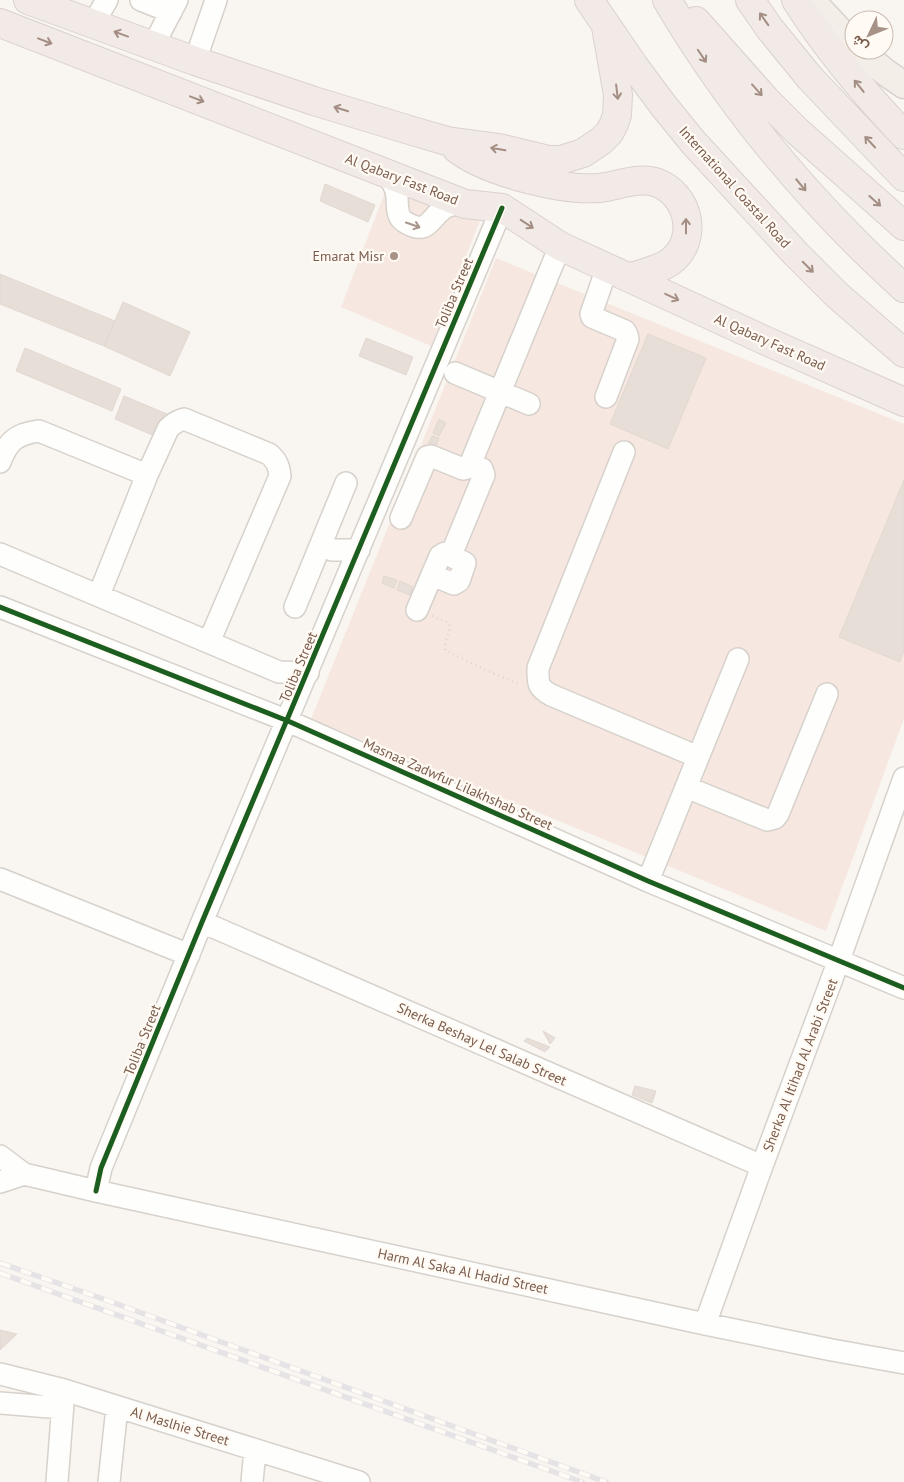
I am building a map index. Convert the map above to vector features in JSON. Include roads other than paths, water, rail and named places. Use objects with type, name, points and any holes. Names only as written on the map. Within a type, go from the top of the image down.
[{"type":"highway","points":[[28,0],[195,61],[314,101],[446,141],[499,148],[549,160],[573,158],[594,147],[605,137],[617,115],[618,95],[606,27]]},
{"type":"highway","name":"International Coastal Road","points":[[589,0],[606,27],[663,105],[693,142],[796,254],[837,295],[904,353]]},
{"type":"highway","points":[[667,0],[734,102],[807,192],[904,288]]},
{"type":"highway","points":[[679,0],[772,106],[904,226]]},
{"type":"highway","points":[[750,0],[770,29],[810,78],[904,177]]},
{"type":"highway","points":[[796,0],[838,60],[866,95],[904,135]]},
{"type":"highway","name":"Al Qabary Fast Road","points":[[0,23],[465,204],[502,208],[560,246],[904,402]]},
{"type":"highway","points":[[446,141],[462,153],[498,170],[565,186],[602,188],[640,180],[654,182],[667,188],[678,197],[685,210],[688,224],[686,238],[680,251],[670,262],[658,268],[619,273]]},
{"type":"main road","points":[[811,0],[844,35]]},
{"type":"main road","points":[[871,60],[904,85]]},
{"type":"street","points":[[93,24],[107,0]]},
{"type":"street","points":[[140,0],[174,6],[153,46]]},
{"type":"street","points":[[195,61],[216,0]]},
{"type":"street","points":[[384,171],[396,189],[398,214],[406,223],[424,228],[446,207],[455,204],[465,204]]},
{"type":"street","name":"Toliba Street","points":[[96,1191],[101,1168],[202,922],[308,674],[502,208]]},
{"type":"street","points":[[401,518],[427,457],[431,456],[463,469],[467,468],[470,464],[560,246]]},
{"type":"street","points":[[606,397],[628,339],[625,331],[592,317],[591,314],[619,273]]},
{"type":"street","points":[[455,372],[529,404]]},
{"type":"street","points":[[99,596],[147,475],[172,424],[184,419],[269,454],[276,460],[280,476],[209,642]]},
{"type":"street","points":[[0,462],[5,450],[14,439],[25,433],[39,431],[147,475]]},
{"type":"street","points":[[624,452],[538,668],[538,682],[542,690],[698,757]]},
{"type":"street","points":[[417,610],[440,556],[445,553],[451,556],[484,475],[482,469],[470,464]]},
{"type":"street","points":[[295,607],[346,484]]},
{"type":"street","points":[[320,545],[332,550],[359,550]]},
{"type":"street","points":[[0,554],[279,672],[308,674]]},
{"type":"street","name":"Masnaa Zadwfur Lilakhshab Street","points":[[0,607],[288,721],[648,880],[904,988]]},
{"type":"street","points":[[648,880],[738,659]]},
{"type":"street","points":[[686,787],[767,820],[775,818],[827,694]]},
{"type":"street","name":"Sherka Al Itihad Al Arabi Street","points":[[705,1324],[904,778]]},
{"type":"street","points":[[0,879],[189,955]]},
{"type":"street","name":"Sherka Beshay Lel Salab Street","points":[[202,922],[762,1166]]},
{"type":"street","name":"Harm Al Saka Al Hadid Street","points":[[0,1156],[24,1174],[96,1191],[705,1324],[832,1350],[904,1362]]},
{"type":"street","points":[[0,1182],[24,1174]]},
{"type":"street","name":"Al Maslhie Street","points":[[0,1374],[63,1399],[117,1407],[355,1481]]},
{"type":"street","points":[[0,1403],[63,1399],[57,1482]]},
{"type":"street","points":[[108,1482],[117,1407]]},
{"type":"street","points":[[252,1482],[255,1450]]},
{"type":"railway","points":[[0,1263],[606,1482]]},
{"type":"railway","points":[[0,1273],[582,1482]]},
{"type":"place","name":"Emarat Misr","points":[[394,256]]}]
